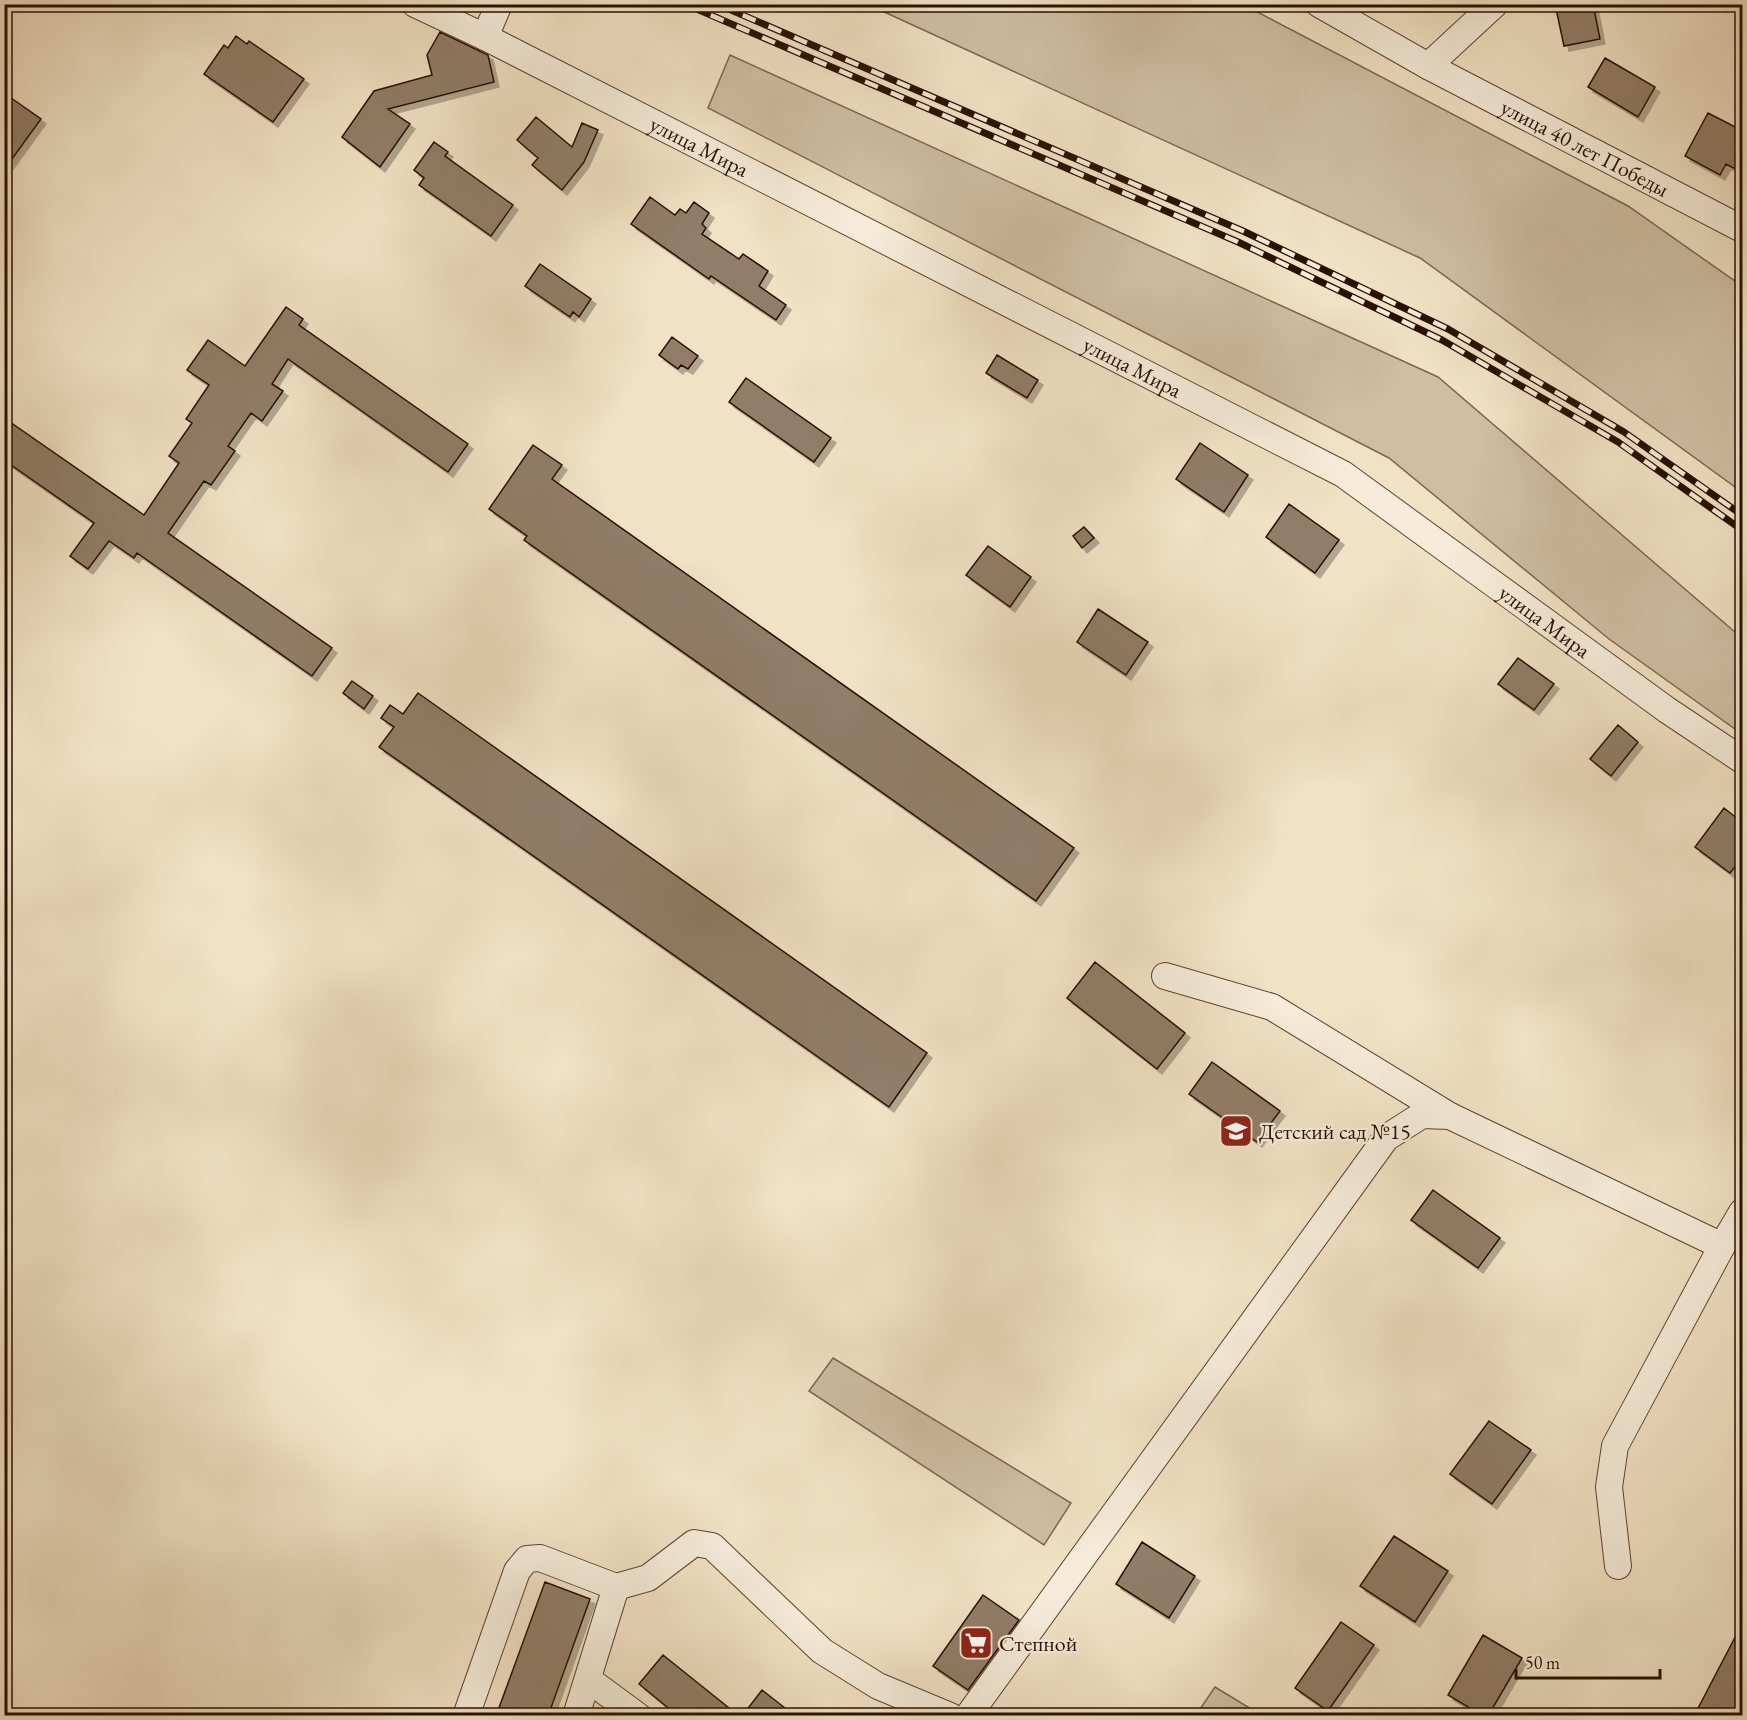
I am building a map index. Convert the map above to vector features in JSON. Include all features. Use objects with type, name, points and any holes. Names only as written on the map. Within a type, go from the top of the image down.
[{"type":"street","name":"улица Мира","points":[[415,4],[485,37],[1344,474],[1667,710],[1743,760]]},
{"type":"street","points":[[485,37],[499,4]]},
{"type":"street","name":"улица 40 лет Победы","points":[[1319,4],[1428,66],[1743,229]]},
{"type":"street","points":[[1428,66],[1495,4]]},
{"type":"street","points":[[1165,976],[1272,1007],[1450,1116],[1722,1246]]},
{"type":"street","points":[[968,1716],[1386,1138],[1422,1115],[1450,1116]]},
{"type":"street","points":[[1618,1566],[1609,1487],[1615,1446],[1722,1246],[1743,1212]]},
{"type":"street","points":[[466,1716],[517,1570],[527,1559],[540,1558],[616,1587],[648,1578],[694,1543],[712,1546],[822,1651],[878,1686],[950,1716]]},
{"type":"street","points":[[576,1716],[616,1587]]},
{"type":"street","points":[[589,1680],[638,1716]]},
{"type":"shaded area","points":[[869,5],[1244,5],[1628,206],[1742,286],[1742,492],[1420,258]]},
{"type":"shaded area","points":[[730,55],[1438,377],[1742,638],[1742,734],[1609,639],[1389,458],[708,108]]},
{"type":"shaded area","points":[[833,1358],[1071,1503],[1044,1545],[809,1391]]},
{"type":"shaded area","points":[[1215,1687],[1261,1715],[1196,1715]]},
{"type":"building","points":[[1555,4],[1593,4],[1600,39],[1564,46]]},
{"type":"building","points":[[440,32],[488,55],[494,82],[388,109],[410,124],[380,167],[342,137],[374,91],[432,75],[427,55]]},
{"type":"building","points":[[236,36],[247,44],[249,41],[304,79],[273,122],[204,74],[224,45],[228,48]]},
{"type":"building","points":[[1605,58],[1655,87],[1638,117],[1588,87]]},
{"type":"building","points":[[4,93],[41,119],[4,170]]},
{"type":"building","points":[[1708,113],[1743,131],[1743,173],[1726,164],[1720,175],[1685,156]]},
{"type":"building","points":[[536,117],[572,147],[582,123],[598,130],[584,162],[562,190],[532,165],[538,158],[517,140]]},
{"type":"building","points":[[434,142],[448,152],[445,156],[513,205],[491,236],[419,185],[424,178],[414,170]]},
{"type":"building","points":[[650,197],[675,215],[680,209],[686,213],[694,202],[709,213],[702,224],[706,228],[702,234],[739,259],[743,254],[768,271],[759,286],[786,305],[776,320],[711,276],[709,279],[631,224]]},
{"type":"building","points":[[540,264],[591,299],[579,317],[573,312],[570,317],[525,286]]},
{"type":"building","points":[[286,307],[303,319],[299,325],[468,444],[448,472],[288,359],[272,384],[283,391],[262,421],[251,413],[228,446],[235,451],[211,485],[204,481],[168,533],[332,648],[312,676],[137,553],[134,558],[109,541],[88,569],[70,556],[94,523],[4,460],[4,418],[144,515],[179,463],[169,456],[192,423],[186,419],[209,385],[187,370],[208,340],[245,366]]},
{"type":"building","points":[[672,337],[698,356],[688,369],[681,365],[678,369],[659,355]]},
{"type":"building","points":[[997,355],[1038,380],[1027,398],[986,373]]},
{"type":"building","points":[[746,378],[831,438],[814,462],[729,402]]},
{"type":"building","points":[[1200,443],[1248,475],[1224,512],[1176,479]]},
{"type":"building","points":[[533,445],[562,465],[552,479],[1074,848],[1036,901],[524,540],[527,536],[489,509]]},
{"type":"building","points":[[1289,504],[1339,540],[1315,573],[1266,537]]},
{"type":"building","points":[[1084,527],[1094,538],[1082,548],[1073,536]]},
{"type":"building","points":[[988,546],[1031,577],[1010,607],[966,575]]},
{"type":"building","points":[[1098,609],[1148,642],[1126,675],[1077,642]]},
{"type":"building","points":[[1518,658],[1554,684],[1534,710],[1498,684]]},
{"type":"building","points":[[352,681],[373,696],[364,709],[343,693]]},
{"type":"building","points":[[418,693],[927,1053],[889,1107],[379,747],[394,727],[381,718],[390,705],[403,714]]},
{"type":"building","points":[[1618,725],[1638,742],[1611,776],[1590,759]]},
{"type":"building","points":[[1724,808],[1743,823],[1743,857],[1730,873],[1695,847]]},
{"type":"building","points":[[1095,962],[1185,1033],[1157,1069],[1067,998]]},
{"type":"building","points":[[1212,1062],[1280,1111],[1257,1142],[1189,1094]]},
{"type":"building","points":[[1433,1190],[1500,1238],[1478,1268],[1411,1220]]},
{"type":"building","points":[[1489,1421],[1531,1450],[1492,1504],[1450,1474]]},
{"type":"building","points":[[1394,1536],[1448,1571],[1415,1622],[1360,1586]]},
{"type":"building","points":[[1142,1542],[1195,1576],[1169,1618],[1116,1584]]},
{"type":"building","points":[[545,1582],[590,1599],[548,1716],[496,1716]]},
{"type":"building","name":"Степной","points":[[983,1595],[1019,1620],[968,1690],[933,1666]]},
{"type":"building","points":[[1341,1622],[1374,1645],[1328,1711],[1295,1688]]},
{"type":"building","points":[[1743,1622],[1743,1716],[1694,1716]]},
{"type":"building","points":[[1483,1635],[1522,1658],[1488,1716],[1483,1716],[1448,1695]]},
{"type":"building","points":[[663,1655],[739,1716],[678,1716],[639,1684]]},
{"type":"building","points":[[762,1690],[795,1716],[742,1716]]},
{"type":"railway","points":[[685,4],[1238,242],[1442,340],[1618,442],[1742,530]]},
{"type":"railway","points":[[717,4],[1243,231],[1448,329],[1624,432],[1742,515]]},
{"type":"place","name":"Детский сад №15","points":[[1236,1131]]},
{"type":"place","name":"Степной","points":[[976,1643]]}]
